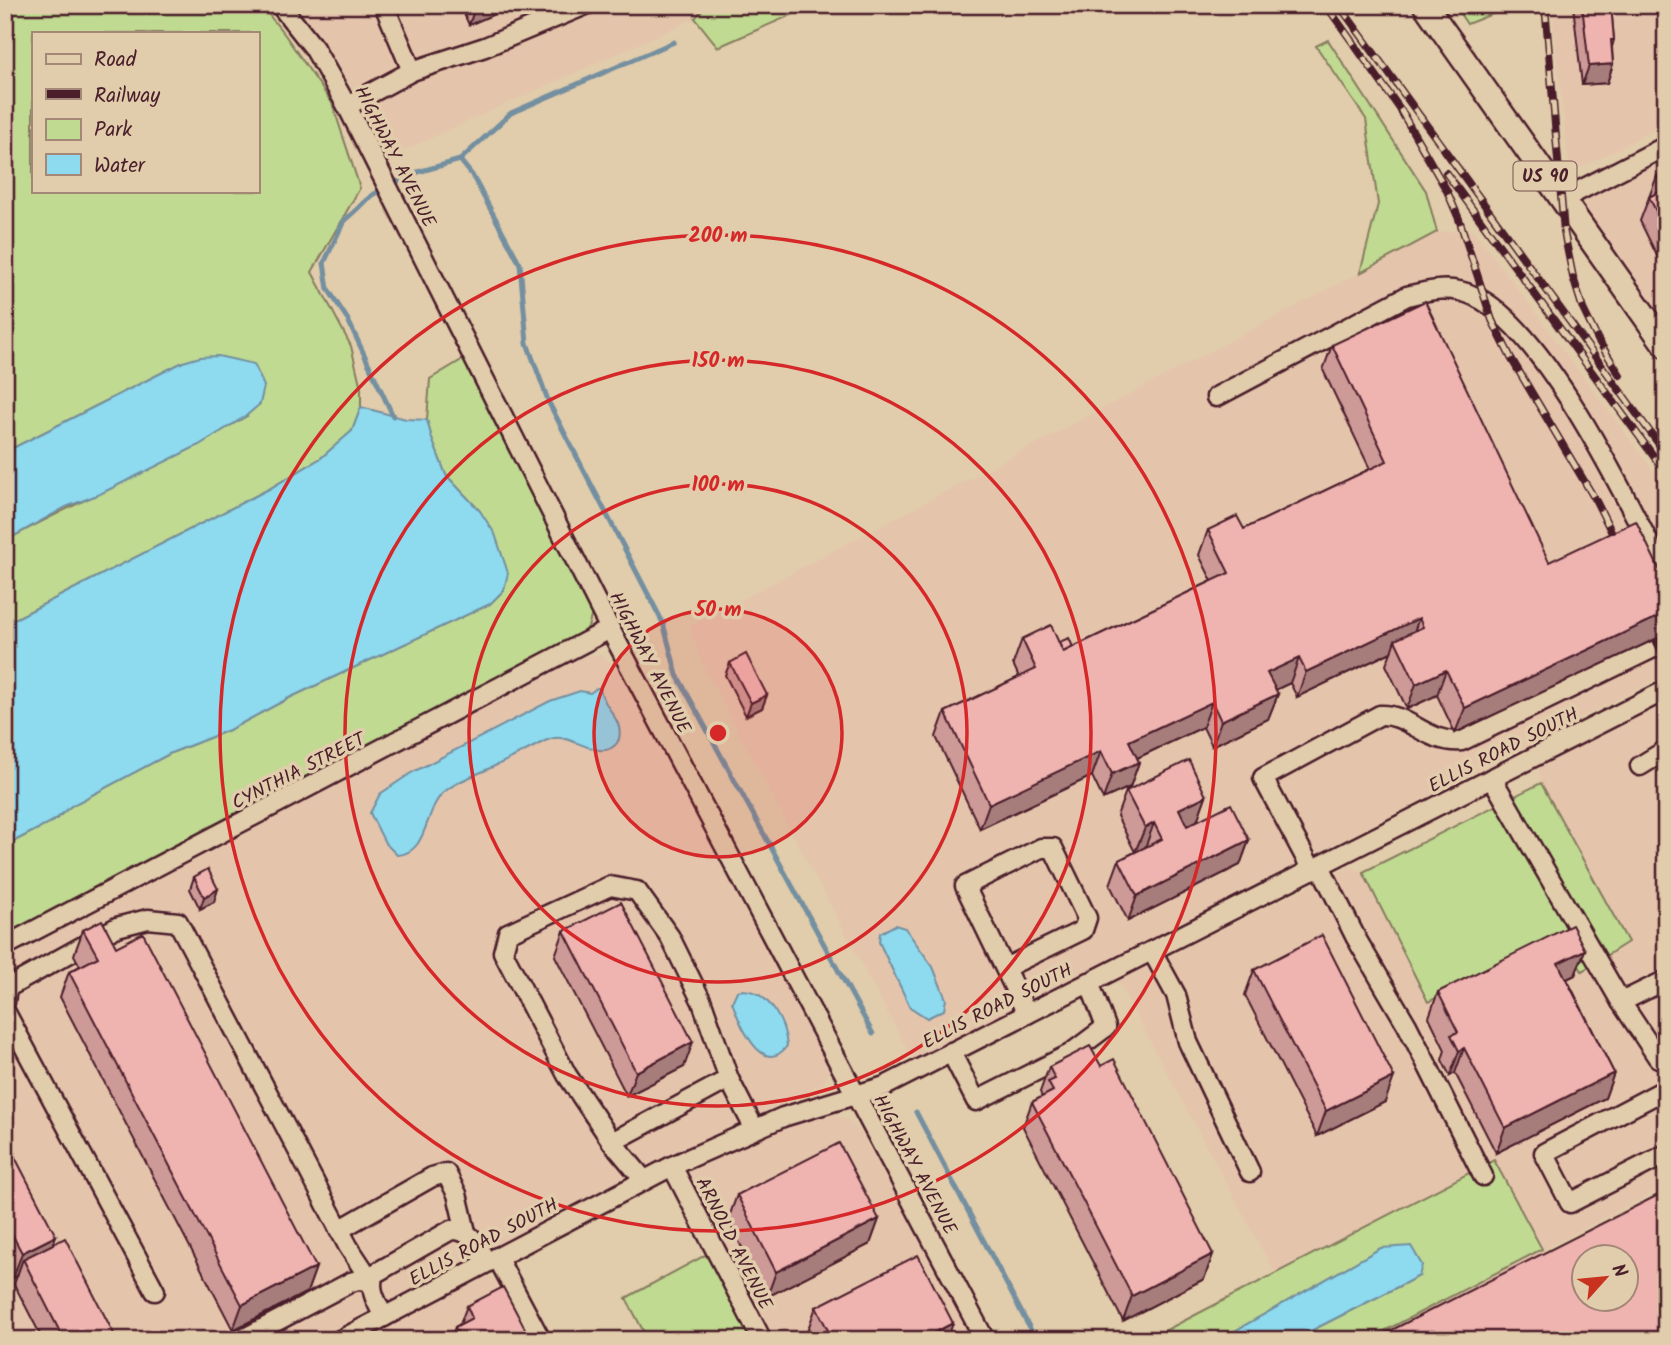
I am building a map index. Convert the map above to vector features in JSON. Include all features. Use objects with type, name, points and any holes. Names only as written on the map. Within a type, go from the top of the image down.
[{"type":"main road","name":"US 90","points":[[1426,5],[1561,200],[1664,339]]},
{"type":"street","name":"HIGHWAY AVENUE","points":[[280,5],[314,48],[347,106],[610,629],[985,1340]]},
{"type":"street","points":[[384,5],[412,71]]},
{"type":"street","points":[[347,106],[412,71],[485,47],[586,5]]},
{"type":"street","points":[[1561,200],[1666,146]]},
{"type":"street","points":[[1216,397],[1407,296],[1433,289],[1452,289],[1473,295],[1486,302],[1523,334],[1567,398],[1611,470],[1666,576]]},
{"type":"street","name":"CYNTHIA STREET","points":[[5,946],[610,629]]},
{"type":"street","points":[[1482,1176],[1407,1025],[1263,778],[1380,715],[1390,714],[1433,737],[1451,742],[1462,741],[1666,642]]},
{"type":"street","name":"ELLIS ROAD SOUTH","points":[[340,1340],[671,1166],[754,1128],[823,1103],[885,1086],[1666,690]]},
{"type":"street","points":[[1640,766],[1666,750]]},
{"type":"street","points":[[1492,778],[1621,1002],[1663,1062]]},
{"type":"street","points":[[1005,968],[1083,930],[1087,918],[1053,848],[1041,848],[965,886],[1027,1014]]},
{"type":"street","points":[[644,1180],[612,1142],[567,1075],[503,952],[508,933],[610,886],[637,891],[670,937],[702,1002],[729,1079],[754,1128]]},
{"type":"street","points":[[5,1002],[7,988],[117,927],[148,919],[178,922],[340,1230],[371,1281],[372,1290],[384,1317]]},
{"type":"street","points":[[1152,951],[1176,995],[1188,1042],[1250,1172]]},
{"type":"street","points":[[1621,1002],[1666,980]]},
{"type":"street","points":[[951,1052],[976,1101],[1058,1060],[1106,1027],[1089,982]]},
{"type":"street","points":[[5,1011],[155,1291]]},
{"type":"street","points":[[612,1142],[729,1079]]},
{"type":"street","points":[[1666,1089],[1544,1153],[1570,1203],[1666,1154]]},
{"type":"street","name":"ARNOLD AVENUE","points":[[671,1166],[762,1340]]},
{"type":"street","points":[[340,1230],[432,1177],[446,1173],[457,1194],[466,1232]]},
{"type":"street","points":[[371,1281],[380,1269],[451,1230],[466,1232],[492,1260],[541,1340]]},
{"type":"street","points":[[241,1340],[351,1282],[371,1281]]},
{"type":"shaded area","points":[[296,5],[707,5],[695,18],[391,156],[372,116]]},
{"type":"shaded area","points":[[1551,5],[1666,5],[1666,124],[1570,173]]},
{"type":"shaded area","points":[[1666,155],[1666,328],[1583,212],[1588,194]]},
{"type":"shaded area","points":[[1474,231],[1666,488],[1666,674],[932,1051],[912,1058],[703,665],[690,627],[1437,232]]},
{"type":"shaded area","points":[[600,655],[621,669],[826,1057],[829,1073],[823,1084],[667,1158],[321,1340],[5,1340],[5,957],[580,656]],"holes":[[[580,691],[595,691],[608,703],[584,746],[558,737],[545,741],[461,781],[442,794],[432,808],[381,794],[411,773],[550,701]]]},
{"type":"shaded area","points":[[1666,700],[1666,1186],[1542,1250],[1546,1259],[1570,1247],[1570,1314],[1640,1314],[1640,1244],[1576,1244],[1666,1198],[1666,1340],[1367,1340],[1541,1249],[1494,1161],[1276,1275],[1117,979],[1349,867],[1363,872],[1428,1002],[1562,936],[1581,971],[1628,941],[1541,783],[1539,767]]},
{"type":"shaded area","points":[[831,1113],[850,1121],[862,1134],[976,1340],[774,1340],[688,1180],[691,1167],[756,1136],[815,1115]]},
{"type":"shaded area","points":[[481,1276],[493,1278],[508,1290],[534,1340],[361,1340]]},
{"type":"green space","points":[[5,5],[261,5],[332,103],[360,188],[312,272],[351,346],[361,388],[361,407],[352,431],[321,458],[269,489],[5,624],[5,541],[247,416],[183,362],[5,452]]},
{"type":"green space","points":[[707,5],[814,5],[718,47],[695,18]]},
{"type":"green space","points":[[1454,5],[1515,5],[1467,24]]},
{"type":"green space","points":[[1328,40],[1426,191],[1437,232],[1360,273],[1378,204],[1366,119],[1316,46]]},
{"type":"green space","points":[[465,358],[593,610],[583,634],[5,937],[5,846],[55,820],[71,806],[171,753],[229,730],[289,698],[490,604],[504,590],[480,511],[446,475],[427,420],[430,379]]},
{"type":"green space","points":[[1541,783],[1628,942],[1582,971],[1562,937],[1428,1002],[1363,872]]},
{"type":"green space","points":[[1494,1160],[1542,1249],[1367,1340],[1293,1340],[1419,1276],[1381,1248],[1219,1340],[1147,1340]]},
{"type":"green space","points":[[709,1253],[754,1340],[648,1340],[626,1298]]},
{"type":"water","points":[[218,356],[254,364],[264,386],[260,404],[246,416],[199,445],[100,494],[66,507],[5,541],[5,452],[183,362]]},
{"type":"water","points":[[361,407],[406,419],[427,420],[446,475],[480,511],[495,534],[508,573],[504,590],[490,604],[289,698],[229,730],[171,753],[71,806],[55,820],[5,846],[5,624],[269,489],[321,458],[352,431]]},
{"type":"water","points":[[600,688],[619,727],[619,740],[611,748],[598,750],[559,738],[545,741],[463,780],[443,793],[432,810],[420,840],[407,853],[397,855],[385,843],[370,813],[380,794],[411,773],[550,701],[580,691],[590,693]]},
{"type":"water","points":[[895,925],[905,928],[933,967],[946,999],[944,1010],[927,1018],[910,1007],[879,942],[880,933]]},
{"type":"water","points":[[744,990],[761,996],[779,1018],[787,1046],[778,1054],[769,1056],[760,1052],[740,1022],[732,1002],[737,991]]},
{"type":"water","points":[[1411,1246],[1422,1265],[1419,1276],[1293,1340],[1219,1340],[1381,1248]]},
{"type":"building","points":[[1582,5],[1611,5],[1613,64],[1589,66]]},
{"type":"building","points":[[1666,172],[1666,231],[1649,197],[1664,189],[1657,176]]},
{"type":"building","points":[[1425,301],[1549,562],[1636,521],[1666,583],[1666,613],[1465,708],[1446,670],[1416,684],[1395,640],[1423,627],[1419,618],[1306,672],[1299,658],[1267,673],[1278,694],[1221,721],[1212,702],[1129,741],[1139,762],[1112,774],[1101,751],[989,804],[945,712],[1036,669],[1022,639],[1051,625],[1063,652],[1229,573],[1208,530],[1237,516],[1244,529],[1387,461],[1332,345]]},
{"type":"building","points":[[1069,638],[1073,647],[1063,652],[1059,642]]},
{"type":"building","points":[[746,654],[767,695],[751,703],[730,663]]},
{"type":"building","points":[[1189,760],[1206,796],[1179,809],[1187,826],[1231,804],[1249,840],[1137,896],[1119,860],[1162,839],[1154,823],[1145,828],[1126,791]]},
{"type":"building","points":[[208,869],[218,889],[204,897],[194,877]]},
{"type":"building","points":[[621,902],[693,1042],[636,1072],[564,931]]},
{"type":"building","points":[[102,920],[116,947],[143,933],[316,1267],[242,1305],[69,972],[98,957],[83,930]]},
{"type":"building","points":[[1572,925],[1585,950],[1558,963],[1614,1073],[1505,1128],[1464,1048],[1459,1051],[1451,1035],[1458,1032],[1438,992]]},
{"type":"building","points":[[1322,935],[1394,1077],[1326,1111],[1254,970]]},
{"type":"building","points":[[1090,1046],[1101,1066],[1114,1059],[1213,1254],[1132,1296],[1032,1102],[1053,1091],[1048,1082],[1055,1079],[1049,1067]]},
{"type":"building","points":[[5,1138],[56,1236],[22,1253],[5,1221]]},
{"type":"building","points":[[839,1143],[879,1219],[776,1272],[737,1195]]},
{"type":"building","points":[[1666,1191],[1666,1340],[1372,1340]]},
{"type":"building","points":[[65,1238],[117,1340],[64,1340],[23,1259]]},
{"type":"building","points":[[918,1255],[953,1323],[920,1340],[833,1340],[816,1307]]},
{"type":"building","points":[[503,1287],[531,1340],[461,1340],[455,1327],[472,1318],[467,1306]]},
{"type":"waterway","points":[[460,160],[511,113],[674,42]]},
{"type":"waterway","points":[[393,416],[348,320],[328,289],[324,263],[344,221],[371,196],[411,174],[460,160],[472,175],[520,264],[527,343],[549,403],[663,623],[677,675],[873,1034]]},
{"type":"waterway","points":[[916,1112],[1036,1340]]},
{"type":"railway","points":[[1326,5],[1405,116]]},
{"type":"railway","points":[[1339,5],[1666,454]]},
{"type":"railway","points":[[1545,5],[1564,232],[1573,277],[1583,309],[1620,375]]},
{"type":"railway","points":[[1401,111],[1447,191],[1459,219],[1492,320],[1511,358],[1596,501],[1620,549]]},
{"type":"railway","points":[[1446,173],[1666,473]]},
{"type":"railway","points":[[1646,620],[1666,660]]}]
